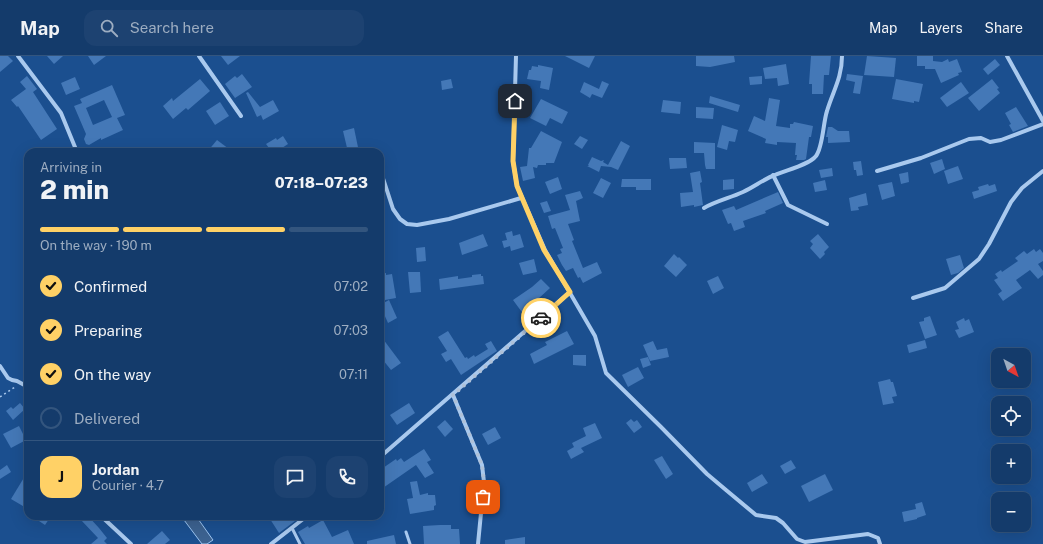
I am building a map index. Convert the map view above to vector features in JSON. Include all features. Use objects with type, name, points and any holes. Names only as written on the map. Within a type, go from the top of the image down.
[{"type":"street","points":[[18,56],[61,114],[76,148]]},
{"type":"street","points":[[200,56],[241,116]]},
{"type":"street","points":[[516,56],[513,161],[517,186],[544,250],[595,336],[606,373],[707,474],[756,515],[776,518],[783,523],[797,538],[805,542],[868,534],[878,538],[880,544]]},
{"type":"street","points":[[704,208],[744,191],[773,175],[804,164],[816,156],[821,146],[826,112],[839,81],[842,68],[842,56]]},
{"type":"street","points":[[1008,56],[1043,120]]},
{"type":"street","points":[[877,171],[920,158],[969,139],[981,138],[990,142],[1001,140],[1043,124]]},
{"type":"street","points":[[914,298],[945,288],[979,259],[989,244],[1011,202],[1022,188],[1043,172]]},
{"type":"street","points":[[773,175],[788,205],[827,224]]},
{"type":"street","points":[[384,182],[393,210],[400,219],[407,224],[418,225],[449,219],[521,198]]},
{"type":"street","points":[[384,454],[570,292]]},
{"type":"street","points":[[0,366],[8,378],[22,383]]},
{"type":"street","points":[[453,395],[484,473],[478,544]]},
{"type":"street","points":[[106,520],[131,544]]},
{"type":"street","points":[[271,544],[302,520]]},
{"type":"lane","points":[[292,528],[300,544]]},
{"type":"lane","points":[[406,532],[410,544]]},
{"type":"path","points":[[0,397],[22,383]]},
{"type":"water","points":[[184,520],[199,520],[213,540],[207,544],[202,544]]},
{"type":"building","points":[[0,56],[8,56],[13,61],[0,72]]},
{"type":"building","points":[[47,56],[63,56],[54,64]]},
{"type":"building","points":[[88,56],[106,56],[94,65]]},
{"type":"building","points":[[221,56],[240,56],[228,65]]},
{"type":"building","points":[[565,56],[595,56],[589,68]]},
{"type":"building","points":[[696,56],[734,56],[735,62],[710,67],[696,66]]},
{"type":"building","points":[[811,56],[831,56],[829,75],[824,75],[823,94],[812,94],[812,84],[809,84]]},
{"type":"building","points":[[867,56],[896,58],[894,77],[864,75]]},
{"type":"building","points":[[917,56],[933,56],[933,61],[942,62],[948,59],[949,62],[957,59],[962,72],[958,73],[959,75],[941,83],[935,69],[925,69],[925,66],[917,66]]},
{"type":"building","points":[[995,59],[1000,65],[988,75],[983,69]]},
{"type":"building","points":[[786,64],[789,84],[778,86],[777,78],[765,79],[763,68]]},
{"type":"building","points":[[538,65],[553,68],[549,90],[540,88],[541,81],[527,79],[529,70],[531,70],[532,66],[538,67]]},
{"type":"building","points":[[242,74],[252,87],[235,98],[225,84],[235,76],[237,78]]},
{"type":"building","points":[[847,74],[863,76],[860,94],[853,93],[855,82],[846,80]]},
{"type":"building","points":[[27,76],[37,89],[33,92],[57,129],[41,140],[18,106],[17,107],[11,100],[26,89],[20,82]]},
{"type":"building","points":[[762,76],[762,84],[750,85],[749,77]]},
{"type":"building","points":[[75,77],[80,89],[66,95],[61,83]]},
{"type":"building","points":[[200,79],[210,91],[188,110],[186,108],[173,119],[163,106],[172,98],[173,101]]},
{"type":"building","points":[[451,79],[453,88],[442,90],[441,81]]},
{"type":"building","points":[[896,79],[923,84],[919,102],[914,101],[914,103],[892,99]]},
{"type":"building","points":[[992,79],[999,88],[997,89],[1000,93],[979,111],[968,98]]},
{"type":"building","points":[[602,81],[609,84],[602,98],[592,94],[590,98],[580,92],[584,82],[599,89]]},
{"type":"building","points":[[961,82],[969,93],[947,107],[940,98]]},
{"type":"building","points":[[112,85],[125,115],[117,118],[123,130],[101,140],[101,138],[89,145],[86,144],[84,139],[86,134],[74,106],[82,103],[80,99]],"holes":[[[104,100],[112,117],[93,125],[86,108]]]},
{"type":"building","points":[[248,92],[260,107],[273,100],[279,111],[263,120],[261,115],[257,117],[246,93]]},
{"type":"building","points":[[710,96],[740,105],[738,112],[709,103]]},
{"type":"building","points":[[769,98],[780,100],[776,126],[790,128],[790,124],[793,124],[794,122],[813,126],[811,137],[809,137],[806,159],[796,160],[796,143],[777,142],[777,145],[765,143],[766,139],[748,131],[754,116],[765,121]]},
{"type":"building","points":[[541,99],[568,112],[562,124],[550,118],[546,126],[530,118]]},
{"type":"building","points":[[663,100],[681,102],[680,114],[661,112]]},
{"type":"building","points":[[220,102],[229,116],[215,125],[206,111]]},
{"type":"building","points":[[696,107],[714,108],[713,119],[696,118]]},
{"type":"building","points":[[1016,107],[1028,126],[1013,132],[1009,125],[1011,124],[1005,113]]},
{"type":"building","points":[[722,125],[738,130],[735,142],[729,141],[727,150],[717,147]]},
{"type":"building","points":[[828,127],[832,127],[838,131],[849,131],[850,142],[828,143],[828,137],[826,137]]},
{"type":"building","points":[[354,128],[358,148],[347,148],[343,131]]},
{"type":"building","points":[[541,131],[562,142],[554,163],[538,165],[537,168],[533,167],[535,178],[523,181],[520,167],[527,166],[529,148],[531,148]]},
{"type":"building","points":[[283,136],[288,144],[282,148],[269,148],[266,144],[276,138],[277,140]]},
{"type":"building","points":[[580,136],[588,140],[582,149],[574,144]]},
{"type":"building","points":[[217,140],[228,148],[210,148]]},
{"type":"building","points":[[621,141],[630,146],[618,170],[611,167],[601,166],[599,172],[587,166],[589,166],[588,165],[592,157],[601,161],[604,160],[603,162],[608,165]]},
{"type":"building","points":[[694,142],[715,143],[715,169],[706,169],[704,153],[694,153]]},
{"type":"building","points":[[669,158],[686,158],[687,168],[670,169]]},
{"type":"building","points":[[942,159],[945,169],[934,174],[930,163]]},
{"type":"building","points":[[861,161],[863,175],[857,176],[856,170],[854,170],[853,162]]},
{"type":"building","points":[[958,166],[963,179],[948,184],[944,171]]},
{"type":"building","points":[[832,168],[833,176],[821,178],[819,170]]},
{"type":"building","points":[[700,171],[703,205],[681,207],[680,193],[693,192],[690,173]]},
{"type":"building","points":[[908,172],[909,182],[901,184],[899,174]]},
{"type":"building","points":[[558,177],[562,189],[550,194],[545,182]]},
{"type":"building","points":[[601,178],[611,183],[603,198],[593,193]]},
{"type":"building","points":[[622,179],[651,179],[651,190],[636,190],[636,187],[621,187]]},
{"type":"building","points":[[734,179],[734,189],[723,190],[723,180]]},
{"type":"building","points":[[825,180],[827,190],[815,192],[813,183]]},
{"type":"building","points":[[892,182],[895,196],[882,200],[878,185]]},
{"type":"building","points":[[988,184],[989,186],[995,184],[997,191],[974,199],[972,192],[979,190],[978,187]]},
{"type":"building","points":[[580,191],[583,198],[576,201],[580,221],[568,224],[574,240],[572,241],[583,268],[597,262],[602,273],[583,283],[580,277],[578,278],[573,268],[566,271],[562,265],[557,255],[562,253],[560,249],[563,248],[555,228],[552,229],[548,216],[570,210],[565,195]]},
{"type":"building","points":[[778,192],[783,203],[765,211],[766,213],[743,221],[745,227],[734,231],[731,223],[728,224],[722,210],[734,206],[736,210]]},
{"type":"building","points":[[866,193],[868,205],[858,207],[859,210],[851,211],[849,198]]},
{"type":"building","points":[[547,201],[551,211],[544,213],[540,203]]},
{"type":"building","points":[[512,231],[513,236],[520,234],[524,247],[511,251],[510,246],[504,248],[502,241],[507,240],[505,233]]},
{"type":"building","points":[[483,234],[488,246],[462,255],[459,243]]},
{"type":"building","points":[[818,234],[829,247],[820,259],[810,248],[813,244],[810,241]]},
{"type":"building","points":[[425,247],[426,261],[417,262],[416,248]]},
{"type":"building","points":[[1034,249],[1036,252],[1040,249],[1043,253],[1043,261],[1038,264],[1043,271],[1043,275],[1038,279],[1030,270],[1016,280],[1022,288],[1003,301],[998,294],[1002,291],[994,280],[998,278],[995,274],[1001,270],[1002,272],[1018,261],[1015,258],[1024,251],[1027,254]]},
{"type":"building","points":[[674,254],[687,265],[676,277],[664,266]]},
{"type":"building","points":[[960,255],[964,268],[958,273],[951,275],[946,259]]},
{"type":"building","points":[[534,259],[537,272],[523,275],[519,263]]},
{"type":"building","points":[[408,272],[420,272],[421,292],[410,293]]},
{"type":"building","points":[[384,273],[386,273],[386,275],[392,274],[396,298],[385,300]]},
{"type":"building","points":[[481,274],[481,276],[483,276],[484,284],[440,290],[439,279],[458,276],[458,279]]},
{"type":"building","points":[[718,276],[724,288],[713,294],[707,281]]},
{"type":"building","points":[[541,279],[550,288],[538,299],[545,309],[540,313],[535,307],[524,315],[513,300]]},
{"type":"building","points":[[389,300],[397,318],[388,323],[384,314],[384,303]]},
{"type":"building","points":[[930,316],[937,335],[925,339],[919,322],[924,321],[924,318]]},
{"type":"building","points":[[964,318],[965,321],[969,319],[974,332],[959,338],[955,330],[959,329],[956,322]]},
{"type":"building","points":[[448,331],[465,358],[467,357],[468,359],[474,355],[475,357],[488,349],[485,344],[491,341],[497,351],[461,375],[451,359],[446,362],[441,354],[447,351],[438,337]]},
{"type":"building","points":[[567,331],[574,344],[534,364],[530,354],[547,345],[545,342]]},
{"type":"building","points":[[384,340],[401,363],[391,370],[384,361]]},
{"type":"building","points":[[925,340],[927,348],[909,353],[907,345]]},
{"type":"building","points":[[653,341],[657,350],[667,348],[669,357],[650,361],[643,345]]},
{"type":"building","points":[[573,355],[586,355],[586,366],[573,365]]},
{"type":"building","points":[[648,357],[651,365],[643,368],[640,359]]},
{"type":"building","points":[[638,367],[644,378],[628,387],[622,375]]},
{"type":"building","points":[[890,379],[891,382],[893,382],[897,396],[892,397],[894,403],[883,405],[878,382]]},
{"type":"building","points":[[20,403],[24,408],[24,410],[13,420],[6,411],[11,407],[13,409]]},
{"type":"building","points":[[409,403],[415,413],[397,425],[390,415]]},
{"type":"building","points":[[631,419],[634,422],[637,420],[642,427],[634,433],[626,423]]},
{"type":"building","points":[[445,420],[453,429],[445,437],[437,427]]},
{"type":"building","points":[[595,423],[602,438],[581,448],[584,452],[571,459],[567,451],[574,447],[572,443],[586,436],[583,428]]},
{"type":"building","points":[[19,426],[24,436],[24,441],[11,448],[3,434]]},
{"type":"building","points":[[495,427],[501,438],[488,445],[482,434]]},
{"type":"building","points":[[424,449],[431,460],[427,462],[434,473],[425,478],[416,465],[384,487],[384,467],[396,459],[397,461],[401,458],[404,462]]},
{"type":"building","points":[[662,456],[673,474],[666,479],[654,460]]},
{"type":"building","points":[[791,460],[796,468],[785,474],[780,466]]},
{"type":"building","points":[[7,465],[11,472],[0,479],[0,470]]},
{"type":"building","points":[[762,474],[768,483],[752,492],[747,483]]},
{"type":"building","points":[[825,474],[833,490],[809,502],[801,486]]},
{"type":"building","points":[[24,478],[24,507],[11,499]]},
{"type":"building","points":[[417,481],[420,495],[428,493],[428,495],[435,495],[436,505],[434,506],[434,510],[410,514],[407,499],[413,498],[410,482]]},
{"type":"building","points":[[922,502],[926,515],[904,522],[902,512],[916,509],[915,504]]},
{"type":"building","points":[[40,520],[48,520],[45,525],[39,521]]},
{"type":"building","points":[[81,520],[92,520],[107,538],[104,541],[107,544],[91,544],[98,538]]},
{"type":"building","points":[[271,520],[294,520],[295,521],[279,533]]},
{"type":"building","points":[[323,520],[332,537],[348,530],[354,544],[305,544],[298,532]]},
{"type":"building","points":[[451,525],[451,529],[459,529],[460,544],[424,544],[423,526]]},
{"type":"building","points":[[162,531],[170,540],[165,544],[147,544]]},
{"type":"building","points":[[394,535],[396,544],[367,544],[367,541]]},
{"type":"building","points":[[525,537],[525,544],[505,544],[505,540]]},
{"type":"way so far","points":[[483,497],[484,473],[482,465],[453,395],[541,318]]},
{"type":"route","points":[[515,101],[513,161],[517,186],[544,250],[570,292],[541,318]]}]
